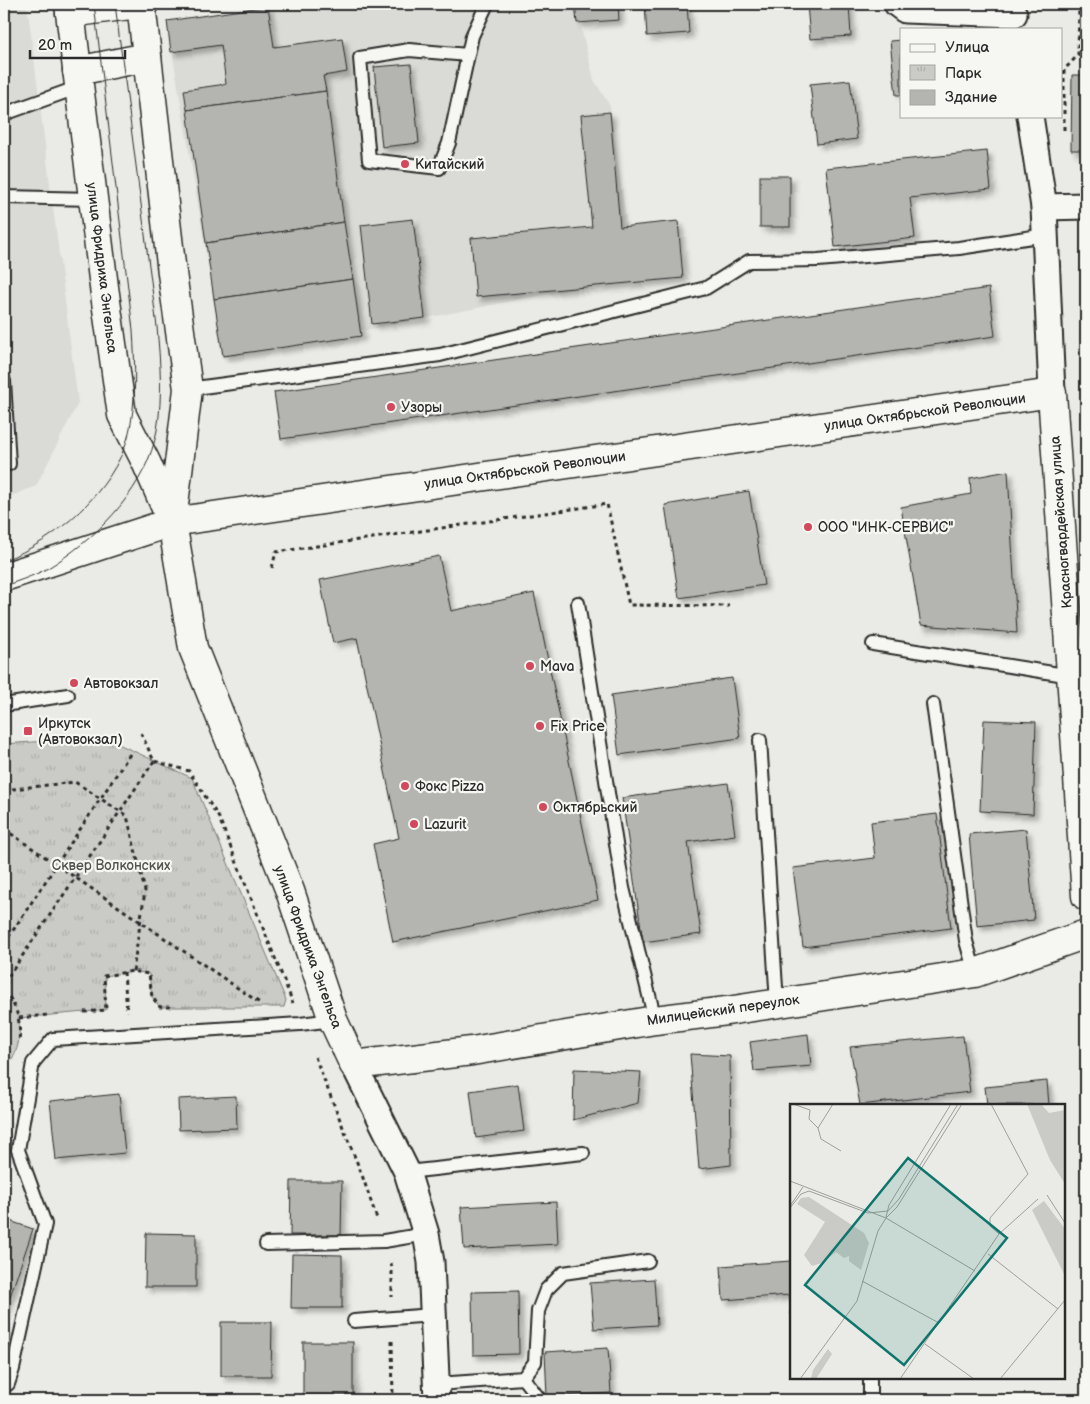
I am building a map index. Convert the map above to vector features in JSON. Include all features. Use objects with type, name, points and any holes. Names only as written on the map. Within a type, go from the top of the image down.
[{"type":"street","points":[[70,8],[140,4]]},
{"type":"street","name":"улица Фридриха Энгельса","points":[[140,4],[172,273],[188,389],[172,522]]},
{"type":"street","points":[[898,4],[905,10],[1015,15]]},
{"type":"street","name":"улица Фридриха Энгельса","points":[[70,8],[122,415],[146,462],[172,522],[193,648],[290,891],[333,1020],[407,1172],[426,1234],[431,1262],[437,1392]]},
{"type":"street","points":[[78,79],[147,57]]},
{"type":"street","name":"Красногвардейская улица","points":[[1030,118],[1044,207],[1052,393],[1071,676],[1082,781],[1086,896]]},
{"type":"street","points":[[1044,207],[1086,206]]},
{"type":"street","name":"улица Октябрьской Революции","points":[[4,577],[172,522],[1052,393]]},
{"type":"street","name":"Милицейский переулок","points":[[354,1065],[472,1051],[655,1020],[975,973],[1086,934]]},
{"type":"lane","points":[[468,55],[409,50],[360,58],[369,160],[439,168],[449,143],[468,55],[472,36],[486,4]]},
{"type":"lane","points":[[4,114],[78,79]]},
{"type":"lane","points":[[4,197],[93,199]]},
{"type":"lane","points":[[188,389],[440,355],[706,288],[749,261],[818,260],[949,249],[1046,235]]},
{"type":"lane","points":[[4,381],[9,464]]},
{"type":"lane","points":[[578,603],[623,888],[655,1020]]},
{"type":"lane","points":[[873,644],[1071,676]]},
{"type":"lane","points":[[4,705],[68,696]]},
{"type":"lane","points":[[933,704],[966,941],[975,973]]},
{"type":"lane","points":[[760,740],[777,1003]]},
{"type":"lane","points":[[8,1384],[45,1224],[18,1150],[33,1063],[53,1039],[300,1024],[333,1020]]},
{"type":"lane","points":[[407,1172],[583,1154]]},
{"type":"lane","points":[[266,1244],[384,1241],[426,1234]]},
{"type":"lane","points":[[437,1392],[523,1378],[535,1362],[538,1312],[546,1290],[563,1273],[648,1261]]},
{"type":"lane","points":[[354,1321],[434,1315]]},
{"type":"lane","points":[[523,1378],[540,1400]]},
{"type":"lane","points":[[870,1379],[870,1400]]},
{"type":"path","points":[[1064,134],[1064,70],[1078,55],[1079,4]]},
{"type":"path","points":[[272,568],[276,552],[607,504],[629,605],[729,606]]},
{"type":"path","points":[[141,733],[154,761],[189,771],[219,818],[362,1175],[392,1269],[393,1400]]},
{"type":"path","points":[[4,944],[132,751]]},
{"type":"path","points":[[4,983],[154,761]]},
{"type":"path","points":[[4,790],[75,782],[127,816],[145,890],[133,971]]},
{"type":"path","points":[[4,829],[266,1008]]},
{"type":"path","points":[[77,1013],[106,1010],[104,976],[133,971],[150,974],[152,997],[160,1006],[180,1007]]},
{"type":"path","points":[[124,972],[128,1034]]},
{"type":"path","points":[[4,991],[15,1006],[19,1018],[20,1031]]},
{"type":"path","points":[[19,1018],[58,1014]]},
{"type":"shaded area","points":[[4,4],[27,4],[78,403],[36,486],[4,499]]},
{"type":"shaded area","name":"Китайский","points":[[291,4],[575,4],[594,80],[610,106],[627,226],[676,269],[222,358],[214,299],[167,21]]},
{"type":"green space","name":"Сквер Волконских","points":[[103,737],[192,778],[286,1000],[284,1007],[160,1007],[152,997],[149,974],[133,971],[105,976],[106,1010],[19,1018],[17,1048],[4,1075],[4,744]]},
{"type":"building","points":[[575,4],[618,4],[619,20],[577,23]]},
{"type":"building","points":[[645,4],[687,4],[689,33],[647,36]]},
{"type":"building","points":[[807,4],[849,4],[851,36],[810,39]]},
{"type":"building","points":[[268,6],[274,47],[342,38],[347,72],[323,76],[326,91],[187,110],[184,90],[226,84],[221,45],[171,52],[167,21]]},
{"type":"building","points":[[900,40],[900,95],[896,95],[890,41]]},
{"type":"building","points":[[411,64],[419,143],[382,147],[374,67]]},
{"type":"building","points":[[1072,75],[1086,75],[1086,150],[1071,150]]},
{"type":"building","points":[[850,80],[857,139],[817,144],[810,84]]},
{"type":"building","points":[[326,91],[344,222],[206,243],[187,110]]},
{"type":"building","points":[[610,112],[620,227],[678,221],[683,278],[476,297],[471,238],[592,227],[581,115]]},
{"type":"building","points":[[987,151],[991,189],[910,198],[915,238],[835,247],[826,168]]},
{"type":"building","points":[[760,176],[790,176],[790,227],[760,227]]},
{"type":"building","points":[[413,219],[425,318],[372,324],[361,225]]},
{"type":"building","points":[[344,222],[353,279],[214,299],[206,243]]},
{"type":"building","points":[[353,279],[361,336],[223,356],[214,299]]},
{"type":"building","points":[[989,288],[995,336],[281,439],[274,392]]},
{"type":"building","points":[[1008,471],[1017,633],[921,625],[901,507],[971,494],[970,478]]},
{"type":"building","points":[[749,491],[764,585],[679,598],[665,505]]},
{"type":"building","points":[[439,556],[451,611],[534,593],[598,900],[393,942],[373,844],[399,838],[357,638],[333,643],[320,580]]},
{"type":"building","points":[[732,678],[740,738],[619,755],[611,695]]},
{"type":"building","points":[[984,720],[1036,722],[1033,814],[980,811]]},
{"type":"building","points":[[728,783],[735,835],[688,842],[701,934],[643,942],[622,798]]},
{"type":"building","points":[[937,814],[951,928],[803,947],[793,868],[875,858],[871,822]]},
{"type":"building","points":[[1026,829],[1034,920],[977,926],[969,834]]},
{"type":"building","points":[[808,1034],[811,1066],[754,1071],[750,1042]]},
{"type":"building","points":[[963,1036],[970,1092],[860,1104],[850,1047]]},
{"type":"building","points":[[690,1054],[730,1056],[731,1165],[699,1169]]},
{"type":"building","points":[[574,1069],[641,1072],[638,1103],[573,1120]]},
{"type":"building","points":[[1047,1081],[1049,1104],[987,1104],[985,1087]]},
{"type":"building","points":[[518,1084],[524,1131],[476,1138],[470,1091]]},
{"type":"building","points":[[119,1094],[125,1153],[56,1160],[50,1101]]},
{"type":"building","points":[[236,1096],[237,1128],[179,1130],[178,1099]]},
{"type":"building","points":[[291,1181],[342,1181],[341,1235],[290,1235]]},
{"type":"building","points":[[556,1202],[558,1244],[464,1249],[461,1207]]},
{"type":"building","points":[[4,1219],[33,1229],[4,1314]]},
{"type":"building","points":[[146,1233],[196,1234],[196,1287],[145,1287]]},
{"type":"building","points":[[292,1254],[342,1255],[342,1308],[291,1308]]},
{"type":"building","points":[[790,1261],[790,1295],[723,1300],[721,1266]]},
{"type":"building","points":[[654,1279],[657,1325],[594,1329],[590,1283]]},
{"type":"building","points":[[518,1291],[519,1354],[473,1355],[472,1292]]},
{"type":"building","points":[[221,1322],[272,1322],[271,1376],[221,1376]]},
{"type":"building","points":[[303,1342],[353,1342],[353,1396],[303,1396]]},
{"type":"building","points":[[608,1348],[611,1393],[547,1397],[545,1352]]},
{"type":"tram line","points":[[4,560],[43,541],[80,512],[110,476],[121,457],[131,424],[135,384],[133,330],[94,4]]},
{"type":"tram line","points":[[4,586],[50,567],[73,551],[106,522],[133,489],[152,451],[157,430],[160,391],[157,327],[115,4]]},
{"type":"place","name":"Китайский","points":[[405,164]]},
{"type":"place","name":"Узоры","points":[[391,407]]},
{"type":"place","name":"ООО \"ИНК-СЕРВИС\"","points":[[808,527]]},
{"type":"place","name":"Mava","points":[[530,666]]},
{"type":"place","name":"Автовокзал","points":[[74,683]]},
{"type":"place","name":"Fix Price","points":[[540,726]]},
{"type":"place","name":"Иркутск (Автовокзал)","points":[[28,731]]},
{"type":"place","name":"Фокс Pizza","points":[[405,786]]},
{"type":"place","name":"Октябрьский","points":[[543,807]]},
{"type":"place","name":"Lazurit","points":[[414,824]]}]
